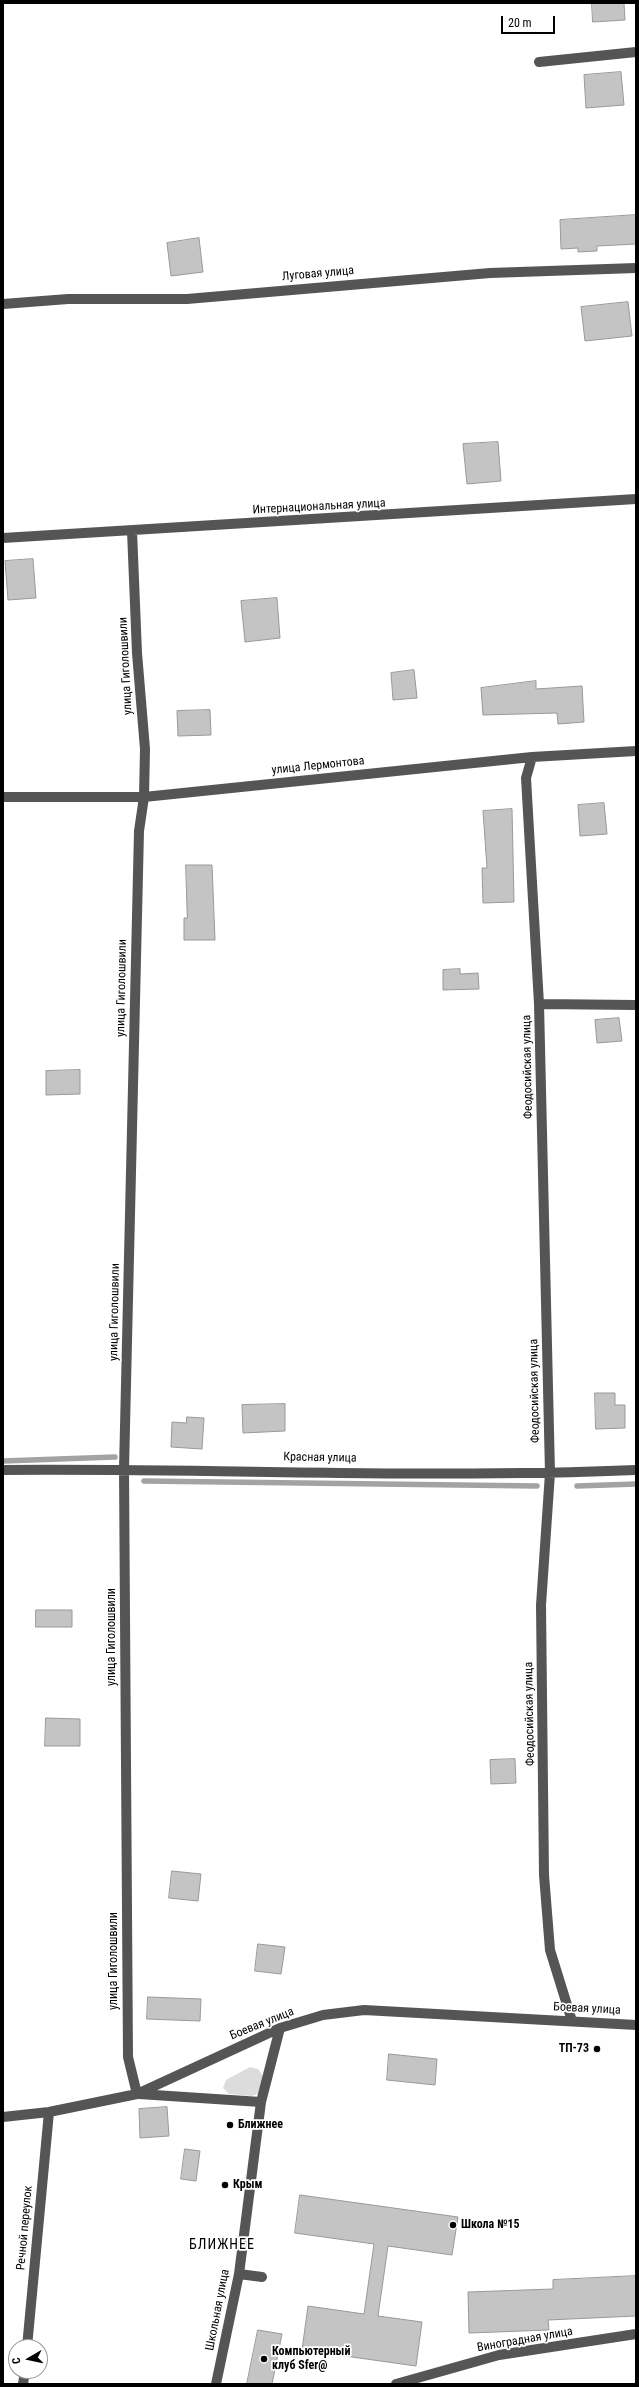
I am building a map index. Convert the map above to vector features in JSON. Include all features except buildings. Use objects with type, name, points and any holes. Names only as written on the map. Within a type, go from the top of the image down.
[{"type":"street","points":[[539,62],[636,52]]},
{"type":"street","name":"Луговая улица","points":[[3,304],[68,299],[187,299],[482,274],[636,268]]},
{"type":"street","name":"Интернациональная улица","points":[[3,538],[636,499]]},
{"type":"street","name":"улица Гиголошвили","points":[[132,531],[137,653],[145,749],[144,797],[139,831],[124,1469],[128,2056],[137,2094]]},
{"type":"street","name":"улица Лермонтова","points":[[3,797],[144,797],[532,757],[636,751]]},
{"type":"street","name":"Феодосийская улица","points":[[532,757],[526,778],[539,1004],[550,1473],[541,1604],[544,1875],[550,1950],[572,2021]]},
{"type":"street","points":[[539,1004],[636,1005]]},
{"type":"street","name":"Красная улица","points":[[3,1470],[124,1469],[550,1473],[636,1470]]},
{"type":"street","name":"Боевая улица","points":[[3,2117],[49,2112],[137,2094],[280,2028],[323,2015],[364,2010],[636,2025]]},
{"type":"street","name":"Школьная улица","points":[[216,2384],[238,2274],[261,2102],[280,2028]]},
{"type":"street","points":[[137,2094],[261,2102]]},
{"type":"street","name":"Речной переулок","points":[[29,2339],[49,2112]]},
{"type":"street","points":[[238,2274],[262,2277]]},
{"type":"street","name":"Виноградная улица","points":[[396,2384],[499,2356],[636,2334]]},
{"type":"shaded area","points":[[250,2067],[258,2069],[263,2076],[260,2093],[252,2096],[229,2094],[223,2088],[226,2080]]},
{"type":"waterway","points":[[3,1461],[115,1457]]},
{"type":"waterway","points":[[144,1481],[537,1486]]},
{"type":"waterway","points":[[577,1486],[636,1484]]},
{"type":"place","name":"ТП-73","points":[[597,2049]]},
{"type":"place","name":"Ближнее","points":[[230,2125]]},
{"type":"place","name":"Крым","points":[[225,2185]]},
{"type":"place","name":"Школа №15","points":[[453,2225]]},
{"type":"place","name":"Компьютерный клуб Sfer@","points":[[264,2359]]},
{"type":"district","name":"БЛИЖНЕЕ","points":[[222,2245]]}]
